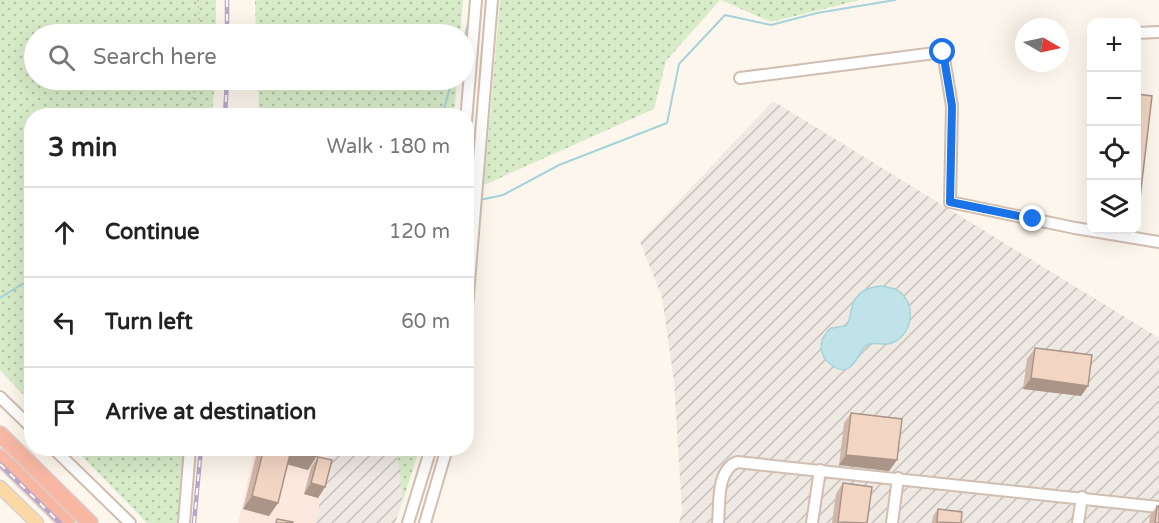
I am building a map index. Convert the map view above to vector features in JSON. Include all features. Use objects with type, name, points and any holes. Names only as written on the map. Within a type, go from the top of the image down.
[{"type":"highway","points":[[0,434],[90,523]]},
{"type":"highway","points":[[0,457],[67,523]]},
{"type":"main road","points":[[0,487],[37,523]]},
{"type":"street","points":[[474,24],[476,0]]},
{"type":"street","points":[[474,221],[492,0]]},
{"type":"street","points":[[1141,33],[1159,32]]},
{"type":"street","points":[[740,78],[943,52],[952,106],[950,202],[1075,228],[1159,242]]},
{"type":"street","points":[[467,108],[469,90]]},
{"type":"street","points":[[0,397],[24,420]]},
{"type":"street","points":[[61,456],[130,523]]},
{"type":"street","points":[[184,523],[189,456]]},
{"type":"street","points":[[408,523],[428,456]]},
{"type":"street","points":[[424,523],[445,456]]},
{"type":"street","points":[[718,523],[723,474],[730,465],[737,462],[1159,507]]},
{"type":"street","points":[[812,523],[820,470]]},
{"type":"street","points":[[892,523],[898,478]]},
{"type":"street","points":[[1078,523],[1082,497]]},
{"type":"path","points":[[198,0],[199,24]]},
{"type":"path","points":[[190,108],[194,90]]},
{"type":"shaded area","points":[[773,101],[1159,338],[1159,523],[679,523],[682,512],[674,381],[662,297],[640,242]]},
{"type":"shaded area","points":[[253,456],[327,456],[316,523],[238,523]]},
{"type":"shaded area","points":[[327,456],[397,456],[403,501],[395,523],[316,523]]},
{"type":"green space","points":[[0,0],[216,0],[216,24],[24,24],[24,90],[214,90],[213,108],[24,108],[24,396],[0,370]]},
{"type":"green space","points":[[255,0],[463,0],[461,24],[256,24]]},
{"type":"green space","points":[[500,0],[720,0],[666,61],[654,109],[484,185]]},
{"type":"green space","points":[[721,0],[860,0],[771,22]]},
{"type":"green space","points":[[258,90],[456,90],[455,108],[259,108]]},
{"type":"green space","points":[[82,456],[187,456],[182,523],[147,523]]},
{"type":"green space","points":[[397,456],[417,456],[403,501]]},
{"type":"water","points":[[882,286],[895,289],[907,301],[910,316],[906,331],[891,343],[867,345],[850,367],[840,369],[833,366],[822,352],[821,345],[824,336],[831,328],[846,326],[854,302],[860,294],[867,289]]},
{"type":"building","points":[[1141,95],[1152,96],[1141,190]]},
{"type":"building","points":[[1035,348],[1092,355],[1088,386],[1031,378]]},
{"type":"building","points":[[851,413],[902,419],[897,460],[846,455]]},
{"type":"building","points":[[262,456],[290,456],[278,503],[252,496]]},
{"type":"building","points":[[318,457],[332,460],[325,487],[311,483]]},
{"type":"building","points":[[843,483],[872,487],[867,523],[838,522]]},
{"type":"building","points":[[1157,506],[1159,506],[1159,523],[1155,523]]},
{"type":"building","points":[[938,509],[962,512],[961,523],[937,522]]},
{"type":"building","points":[[277,519],[293,522],[276,523]]},
{"type":"waterway","points":[[480,200],[503,195],[559,165],[667,123],[679,64],[725,15],[771,25],[817,13],[895,0]]},
{"type":"waterway","points":[[468,24],[470,17]]},
{"type":"waterway","points":[[444,108],[449,90]]},
{"type":"waterway","points":[[0,298],[24,283]]},
{"type":"railway","points":[[227,0],[227,24]]},
{"type":"railway","points":[[225,108],[226,90]]},
{"type":"railway","points":[[194,523],[200,456]]},
{"type":"railway","points":[[0,464],[60,523]]},
{"type":"route","points":[[943,52],[952,106],[950,202],[1033,219]]}]
